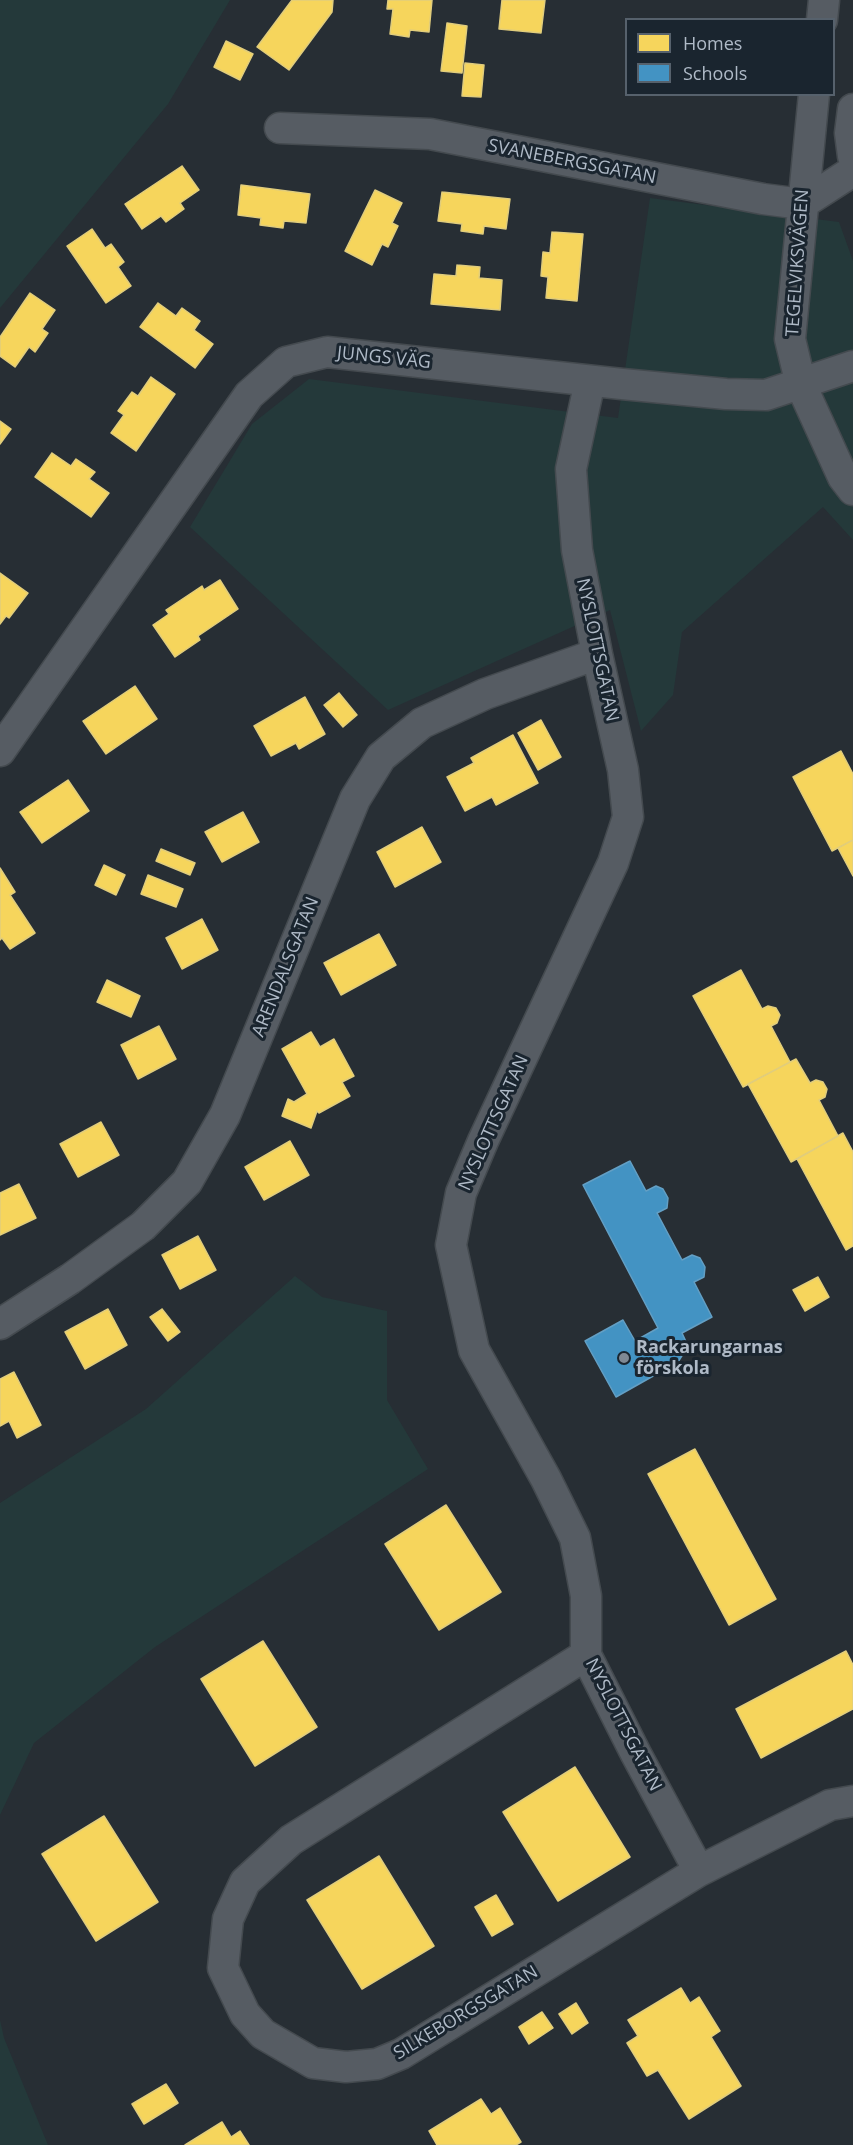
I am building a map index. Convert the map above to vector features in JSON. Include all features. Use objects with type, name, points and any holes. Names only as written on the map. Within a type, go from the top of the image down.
[{"type":"street","points":[[822,18],[824,0]]},
{"type":"street","name":"TEGELVIKSVÄGEN","points":[[814,96],[790,339],[801,385],[843,477],[853,490]]},
{"type":"street","points":[[853,109],[850,133],[853,156]]},
{"type":"street","name":"SVANEBERGSGATAN","points":[[280,128],[430,134],[763,199],[802,204]]},
{"type":"street","points":[[802,204],[853,171]]},
{"type":"street","name":"JUNGS VÄG","points":[[0,751],[249,395],[285,362],[327,352],[590,381],[726,394],[766,395],[853,366]]},
{"type":"street","name":"NYSLOTTSGATAN","points":[[590,381],[571,469],[577,550],[623,770],[628,816],[613,863],[461,1193],[452,1245],[474,1350],[546,1479],[575,1538],[586,1596],[586,1655],[699,1871]]},
{"type":"street","name":"ARENDALSGATAN","points":[[0,1324],[70,1279],[143,1226],[187,1182],[225,1115],[355,799],[381,757],[422,723],[485,694],[597,654]]},
{"type":"street","name":"SILKEBORGSGATAN","points":[[586,1655],[291,1840],[245,1882],[228,1919],[223,1968],[245,2014],[263,2034],[313,2062],[346,2067],[377,2064],[401,2054],[699,1871],[830,1805],[853,1801]]},
{"type":"green space","points":[[0,0],[230,0],[168,104],[0,308]]},
{"type":"green space","points":[[650,198],[839,222],[853,261],[853,540],[823,507],[682,632],[673,695],[641,731],[610,610],[388,710],[190,527],[252,424],[309,379],[618,418]]},
{"type":"green space","points":[[295,1276],[322,1297],[387,1311],[387,1400],[428,1469],[155,1647],[34,1743],[0,1815],[0,1503],[146,1409]]},
{"type":"green space","points":[[0,2020],[4,2038],[48,2145],[0,2145]]},
{"type":"building: Homes","points":[[292,0],[333,0],[332,12],[289,70],[257,47]]},
{"type":"building: Homes","points":[[388,0],[432,0],[429,32],[410,30],[409,37],[390,34],[393,9],[387,9]]},
{"type":"building: Homes","points":[[502,0],[545,0],[541,33],[499,29]]},
{"type":"building: Homes","points":[[447,23],[467,26],[462,73],[441,71]]},
{"type":"building: Homes","points":[[226,41],[253,54],[240,80],[214,67]]},
{"type":"building: Homes","points":[[465,63],[484,65],[481,97],[462,96]]},
{"type":"building: Homes","points":[[182,166],[199,190],[180,203],[184,209],[166,222],[161,216],[142,229],[125,204]]},
{"type":"building: Homes","points":[[241,185],[310,194],[306,223],[284,221],[283,228],[260,225],[261,218],[238,215]]},
{"type":"building: Homes","points":[[375,190],[402,203],[392,223],[398,226],[388,247],[382,244],[372,265],[345,251]]},
{"type":"building: Homes","points":[[442,192],[510,199],[506,229],[484,226],[483,234],[461,231],[462,224],[438,221]]},
{"type":"building: Homes","points":[[92,229],[105,248],[111,244],[124,262],[118,267],[131,286],[106,303],[67,246]]},
{"type":"building: Homes","points":[[552,232],[583,234],[577,301],[546,298],[548,277],[541,276],[543,252],[550,253]]},
{"type":"building: Homes","points":[[457,265],[480,267],[479,278],[502,280],[500,310],[431,304],[434,274],[456,276]]},
{"type":"building: Homes","points":[[30,293],[55,310],[42,329],[48,333],[35,352],[29,347],[15,367],[0,356],[0,337]]},
{"type":"building: Homes","points":[[158,303],[176,316],[182,308],[200,321],[194,330],[213,344],[195,368],[140,327]]},
{"type":"building: Homes","points":[[151,377],[175,394],[136,451],[111,433],[124,415],[118,411],[132,392],[138,396]]},
{"type":"building: Homes","points":[[0,421],[11,429],[0,444]]},
{"type":"building: Homes","points":[[52,453],[71,466],[76,459],[95,472],[89,479],[109,493],[91,517],[35,477]]},
{"type":"building: Homes","points":[[0,573],[28,593],[9,618],[6,616],[0,624]]},
{"type":"building: Homes","points":[[220,580],[238,609],[198,636],[200,640],[175,657],[153,625],[169,614],[166,610],[202,586],[204,590]]},
{"type":"building: Homes","points":[[135,686],[157,719],[106,754],[83,721]]},
{"type":"building: Homes","points":[[339,693],[357,715],[343,727],[324,705]]},
{"type":"building: Homes","points":[[305,697],[325,734],[299,749],[296,743],[271,756],[254,726]]},
{"type":"building: Homes","points":[[541,720],[561,757],[538,770],[518,733]]},
{"type":"building: Homes","points":[[513,735],[538,783],[496,805],[492,797],[465,811],[447,777],[474,763],[471,758]]},
{"type":"building: Homes","points":[[841,751],[853,774],[853,840],[832,851],[793,777]]},
{"type":"building: Homes","points":[[68,780],[89,811],[42,843],[20,812]]},
{"type":"building: Homes","points":[[243,812],[259,842],[222,862],[205,832]]},
{"type":"building: Homes","points":[[422,827],[441,862],[395,887],[377,852]]},
{"type":"building: Homes","points":[[853,840],[853,876],[838,848]]},
{"type":"building: Homes","points":[[161,849],[195,863],[190,875],[156,861]]},
{"type":"building: Homes","points":[[104,865],[125,875],[116,895],[95,885]]},
{"type":"building: Homes","points":[[0,868],[15,892],[10,895],[35,933],[10,949],[2,938],[0,940]]},
{"type":"building: Homes","points":[[148,875],[183,889],[176,907],[141,894]]},
{"type":"building: Homes","points":[[202,919],[218,950],[182,969],[166,938]]},
{"type":"building: Homes","points":[[379,934],[396,965],[341,995],[324,963]]},
{"type":"building: Homes","points":[[741,970],[762,1009],[768,1006],[776,1008],[780,1015],[777,1023],[771,1026],[790,1062],[743,1087],[693,996]]},
{"type":"building: Homes","points":[[107,980],[140,996],[131,1017],[97,1002]]},
{"type":"building: Homes","points":[[159,1026],[176,1059],[138,1079],[121,1045]]},
{"type":"building: Homes","points":[[311,1032],[320,1047],[334,1039],[354,1076],[342,1082],[350,1096],[319,1113],[317,1111],[311,1128],[282,1116],[288,1099],[294,1102],[307,1094],[282,1049]]},
{"type":"building: Homes","points":[[796,1059],[810,1083],[816,1080],[823,1082],[827,1089],[825,1097],[819,1100],[838,1136],[791,1162],[748,1084]]},
{"type":"building: Homes","points":[[101,1122],[119,1155],[78,1177],[60,1144]]},
{"type":"building: Homes","points":[[843,1133],[853,1152],[853,1246],[846,1250],[797,1159]]},
{"type":"building: Homes","points":[[290,1141],[309,1175],[264,1200],[245,1167]]},
{"type":"building: Homes","points":[[19,1184],[36,1218],[0,1235],[0,1193]]},
{"type":"building: Homes","points":[[198,1236],[216,1270],[180,1289],[162,1255]]},
{"type":"building: Homes","points":[[818,1277],[829,1297],[805,1311],[793,1290]]},
{"type":"building: Homes","points":[[108,1309],[127,1345],[85,1369],[65,1332]]},
{"type":"building: Homes","points":[[162,1309],[180,1332],[168,1341],[150,1317]]},
{"type":"building: Homes","points":[[14,1372],[41,1425],[17,1438],[9,1421],[0,1426],[0,1379]]},
{"type":"building: Homes","points":[[695,1449],[776,1599],[729,1625],[648,1474]]},
{"type":"building: Homes","points":[[446,1505],[501,1592],[439,1630],[385,1544]]},
{"type":"building: Homes","points":[[263,1641],[317,1727],[255,1766],[201,1679]]},
{"type":"building: Homes","points":[[846,1651],[853,1665],[853,1709],[761,1758],[736,1709]]},
{"type":"building: Homes","points":[[575,1767],[630,1857],[558,1901],[503,1812]]},
{"type":"building: Homes","points":[[104,1816],[158,1902],[96,1941],[42,1854]]},
{"type":"building: Homes","points":[[379,1856],[434,1946],[362,1989],[307,1900]]},
{"type":"building: Homes","points":[[496,1895],[513,1924],[492,1936],[475,1907]]},
{"type":"building: Homes","points":[[681,1988],[690,2003],[699,1997],[720,2031],[711,2037],[741,2086],[689,2119],[658,2070],[647,2076],[627,2043],[638,2036],[628,2020]]},
{"type":"building: Homes","points":[[576,2003],[588,2023],[572,2034],[559,2014]]},
{"type":"building: Homes","points":[[542,2012],[553,2028],[529,2044],[519,2027]]},
{"type":"building: Homes","points":[[166,2084],[178,2103],[144,2124],[132,2104]]},
{"type":"building: Homes","points":[[481,2099],[491,2114],[500,2108],[521,2142],[516,2145],[437,2145],[429,2131]]},
{"type":"building: Homes","points":[[222,2122],[231,2137],[240,2131],[249,2145],[185,2145]]},
{"type":"building: Schools","points":[[630,1161],[646,1191],[656,1186],[663,1189],[668,1198],[667,1208],[657,1213],[682,1260],[692,1255],[700,1258],[705,1267],[704,1277],[694,1282],[712,1317],[682,1333],[688,1346],[678,1362],[616,1397],[585,1341],[623,1320],[635,1341],[658,1328],[583,1185]]},
{"type":"place","name":"Rackarungarnas förskola","points":[[624,1358]]}]
